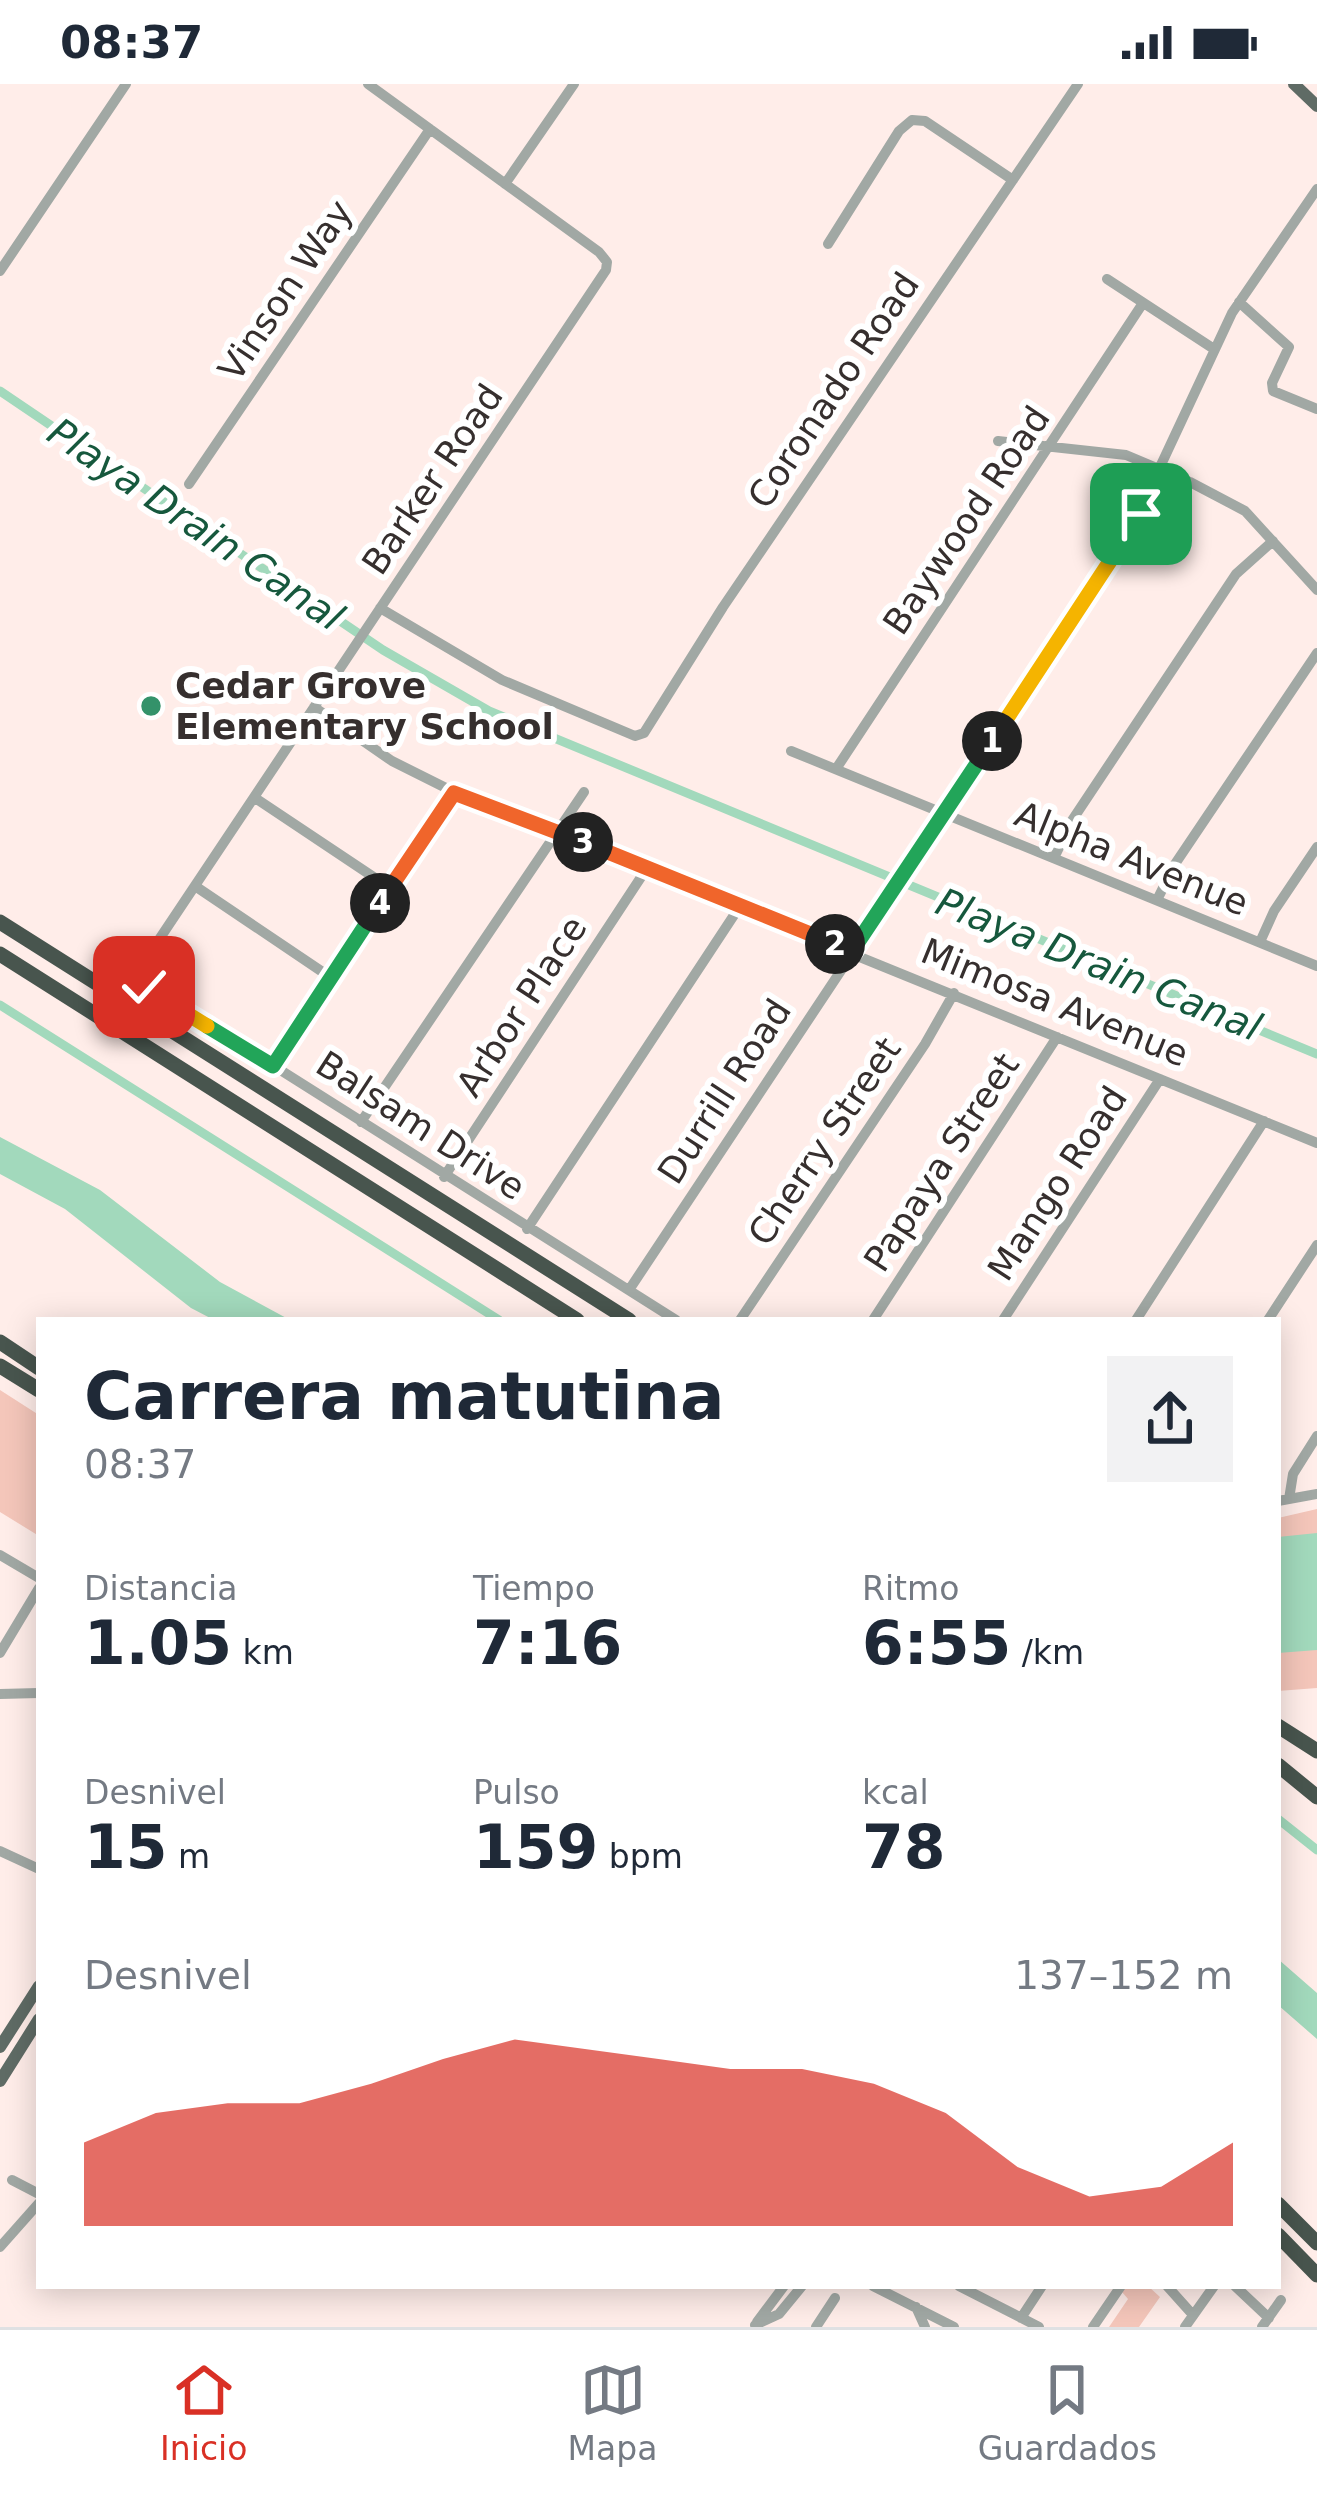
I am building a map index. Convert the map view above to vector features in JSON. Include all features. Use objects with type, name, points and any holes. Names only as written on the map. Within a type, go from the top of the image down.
[{"type":"highway","points":[[0,922],[624,1317]]},
{"type":"highway","points":[[0,954],[572,1317]]},
{"type":"highway","points":[[0,1342],[36,1364]]},
{"type":"highway","points":[[0,1366],[36,1389]]},
{"type":"highway","points":[[1281,1728],[1312,1747]]},
{"type":"highway","points":[[1281,1767],[1317,1793]]},
{"type":"highway","points":[[1281,2207],[1317,2243]]},
{"type":"highway","points":[[1281,2238],[1317,2276]]},
{"type":"main road","points":[[1294,84],[1317,106]]},
{"type":"main road","points":[[0,2047],[36,1991]]},
{"type":"main road","points":[[0,2081],[36,2024]]},
{"type":"street","points":[[0,271],[126,84]]},
{"type":"street","name":"Barker Road","points":[[137,977],[606,270],[599,252],[368,84]]},
{"type":"street","points":[[506,184],[574,84]]},
{"type":"street","name":"Coronado Road","points":[[380,608],[502,680],[635,736],[644,733],[723,607],[1078,84]]},
{"type":"street","points":[[828,244],[899,131],[912,120],[925,122],[1013,180]]},
{"type":"street","name":"Vinson Way","points":[[189,484],[430,129]]},
{"type":"street","name":"Durrill Road","points":[[629,1290],[1124,544],[1239,302],[1317,189]]},
{"type":"street","points":[[1107,279],[1214,349]]},
{"type":"street","points":[[1239,302],[1283,340],[1289,351],[1272,389],[1317,410]]},
{"type":"street","name":"Baywood Road","points":[[836,769],[1143,303]]},
{"type":"street","points":[[998,441],[1126,455],[1161,470],[1245,511],[1317,590]]},
{"type":"street","points":[[1054,858],[1071,822],[1236,574],[1273,541]]},
{"type":"street","points":[[1157,900],[1175,864],[1317,653]]},
{"type":"street","name":"Mimosa Avenue","points":[[314,707],[392,761],[454,793],[1317,1143]]},
{"type":"street","name":"Alpha Avenue","points":[[791,751],[1317,966]]},
{"type":"street","points":[[361,1122],[584,792]]},
{"type":"street","points":[[273,1066],[454,793]]},
{"type":"street","points":[[255,798],[390,888]]},
{"type":"street","points":[[1260,942],[1274,910],[1317,847]]},
{"type":"street","name":"Arbor Place","points":[[445,1177],[647,868]]},
{"type":"street","points":[[195,886],[330,977]]},
{"type":"street","points":[[527,1229],[740,906]]},
{"type":"street","name":"Balsam Drive","points":[[137,977],[144,987],[671,1317]]},
{"type":"street","name":"Cherry Street","points":[[742,1317],[926,1044],[954,993]]},
{"type":"street","name":"Papaya Street","points":[[875,1317],[1057,1037]]},
{"type":"street","name":"Mango Road","points":[[1006,1317],[1160,1079]]},
{"type":"street","points":[[1138,1317],[1264,1121]]},
{"type":"street","points":[[1270,1317],[1317,1245]]},
{"type":"street","points":[[1317,1436],[1292,1474],[1284,1500],[1317,1495]]},
{"type":"street","points":[[0,1555],[36,1576]]},
{"type":"street","points":[[0,1653],[36,1593]]},
{"type":"street","points":[[0,1694],[36,1693]]},
{"type":"street","points":[[0,1851],[36,1868]]},
{"type":"street","points":[[12,2180],[36,2192]]},
{"type":"street","points":[[0,2247],[36,2206]]},
{"type":"street","points":[[754,2326],[782,2289]]},
{"type":"street","points":[[754,2326],[779,2314],[800,2289]]},
{"type":"street","points":[[879,2289],[948,2326]]},
{"type":"street","points":[[1022,2318],[1040,2289]]},
{"type":"street","points":[[1093,2327],[1119,2289]]},
{"type":"street","points":[[1170,2289],[1193,2314]]},
{"type":"street","points":[[1185,2327],[1212,2289]]},
{"type":"street","points":[[1238,2289],[1266,2322],[1281,2300]]},
{"type":"street","points":[[981,2291],[1040,2327]]},
{"type":"street","points":[[816,2327],[835,2298]]},
{"type":"street","points":[[916,2307],[925,2327]]},
{"type":"shaded area","points":[[0,1137],[100,1190],[220,1282],[284,1317],[208,1317],[65,1209],[0,1174]]},
{"type":"shaded area","points":[[0,1390],[36,1413],[36,1534],[0,1512]]},
{"type":"shaded area","points":[[1317,1509],[1317,1688],[1281,1691],[1281,1517]]},
{"type":"shaded area","points":[[1317,1533],[1317,1650],[1281,1653],[1281,1537]]},
{"type":"shaded area","points":[[1281,1962],[1317,1993],[1317,2039],[1281,2008]]},
{"type":"shaded area","points":[[1151,2289],[1160,2297],[1139,2327],[1109,2327],[1128,2299],[1122,2292]]},
{"type":"waterway","name":"Playa Drain Canal","points":[[0,391],[383,650],[489,711],[1317,1054]]},
{"type":"waterway","points":[[0,1005],[494,1317]]},
{"type":"waterway","points":[[1281,1821],[1317,1850]]},
{"type":"place","name":"Cedar Grove Elementary School","points":[[151,706]]},
{"type":"route","points":[[144,987],[273,1066],[454,793],[852,951],[1141,514]]}]
